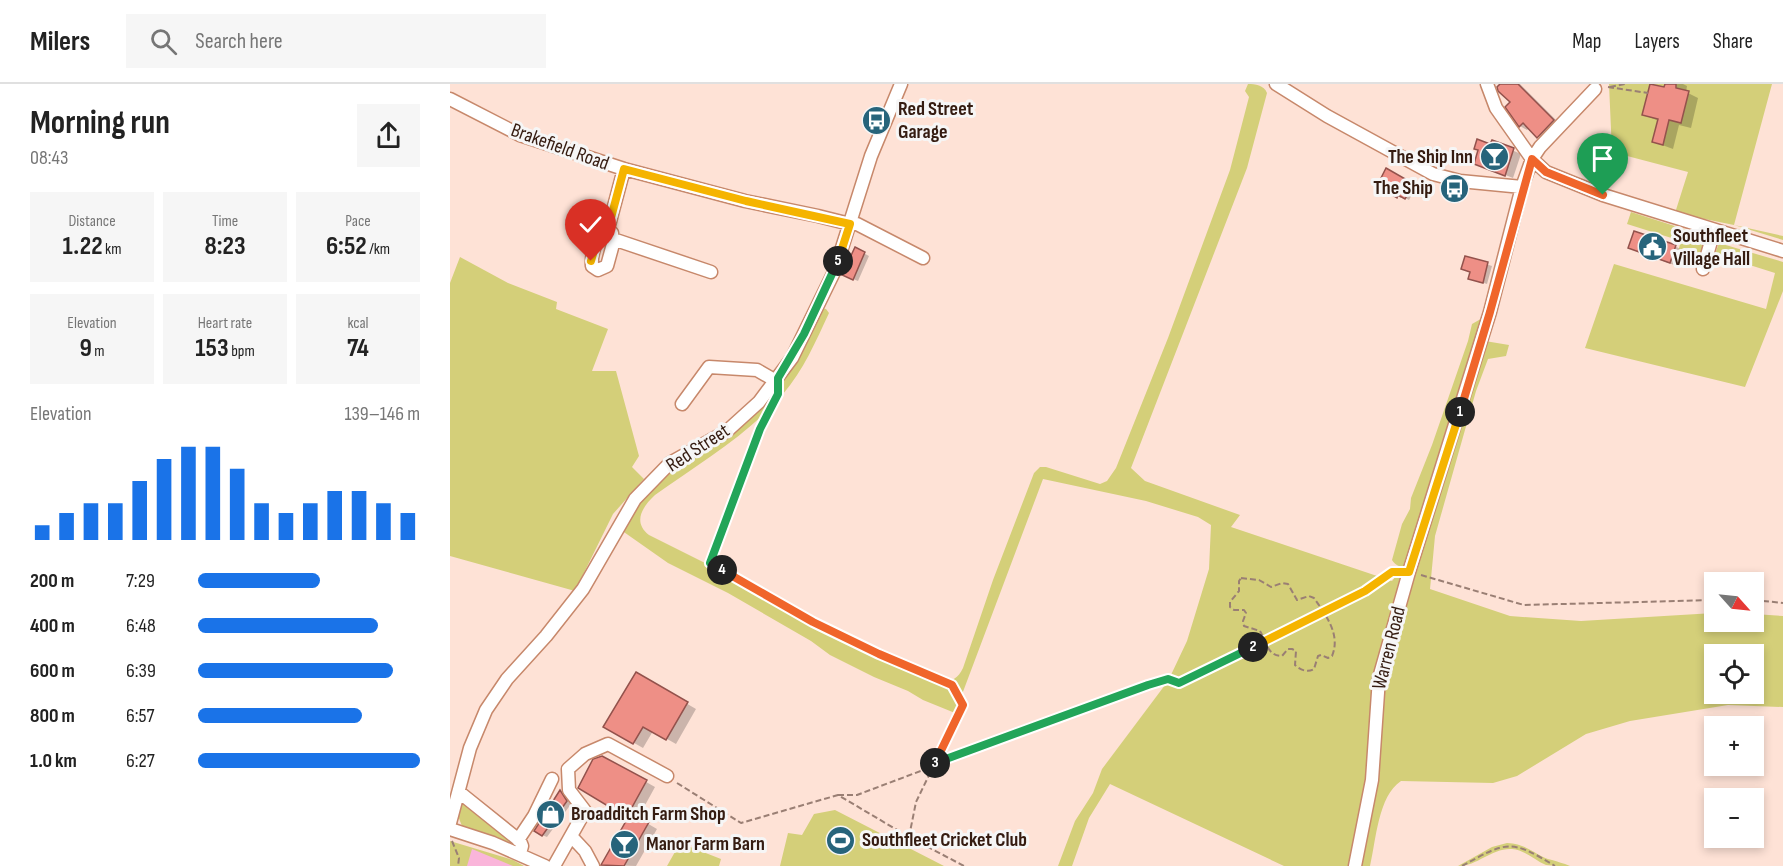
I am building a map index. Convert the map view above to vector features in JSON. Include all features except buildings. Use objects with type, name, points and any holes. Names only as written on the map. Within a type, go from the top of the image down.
[{"type":"street","name":"Red Street","points":[[450,824],[476,732],[492,699],[583,589],[635,500],[670,463],[727,431],[759,402],[792,358],[827,289],[872,156],[901,84]]},
{"type":"street","points":[[1276,84],[1327,116],[1433,174],[1460,181],[1522,187]]},
{"type":"street","points":[[1487,84],[1496,108],[1532,159],[1544,171],[1579,186],[1714,231],[1783,251]]},
{"type":"street","name":"Warren Road","points":[[1355,866],[1372,780],[1379,678],[1409,572],[1490,312],[1522,187],[1532,159],[1540,147],[1595,89]]},
{"type":"street","name":"Brakefield Road","points":[[450,99],[520,135],[624,169],[728,197],[857,224],[923,258]]},
{"type":"street","points":[[624,169],[611,234],[711,272]]},
{"type":"street","points":[[1703,269],[1714,231]]},
{"type":"street","points":[[682,404],[710,368],[758,371],[776,381]]},
{"type":"street","points":[[554,866],[585,811],[569,790],[568,770],[585,754],[608,744],[667,776]]},
{"type":"street","points":[[518,840],[534,816],[552,779]]},
{"type":"street","points":[[459,792],[518,840],[522,845],[520,853]]},
{"type":"street","points":[[450,829],[520,853],[545,866]]},
{"type":"street","points":[[571,836],[585,851],[593,866]]},
{"type":"path","points":[[1625,84],[1608,87],[1648,93]]},
{"type":"path","points":[[774,403],[760,429],[710,563],[813,622],[879,654],[952,685],[963,705],[916,802],[909,837]]},
{"type":"path","points":[[667,776],[741,823],[838,795],[857,795],[1154,683],[1170,679],[1179,683],[1365,591],[1392,572],[1409,572],[1524,604],[1704,600]]},
{"type":"path","points":[[1241,578],[1259,580],[1271,587],[1282,583],[1288,584],[1293,590],[1295,599],[1301,600],[1312,596],[1334,633],[1336,646],[1330,657],[1320,655],[1316,657],[1315,667],[1312,671],[1307,671],[1297,666],[1294,660],[1296,651],[1288,649],[1283,656],[1278,657],[1265,642],[1262,633],[1257,628],[1246,628],[1243,625],[1246,613],[1244,610],[1230,607],[1230,602],[1239,591],[1241,578]]},
{"type":"path","points":[[1764,601],[1783,603]]},
{"type":"path","points":[[838,795],[964,866]]},
{"type":"path","points":[[450,834],[459,858],[458,866]]},
{"type":"path","points":[[1462,866],[1492,849],[1508,846],[1527,850],[1555,866]]},
{"type":"shaded area","points":[[1248,84],[1262,87],[1267,93],[1247,168],[1131,468],[1145,481],[1240,515],[1231,527],[1392,581],[1396,576],[1405,576],[1376,681],[1370,780],[1353,866],[1284,866],[1110,784],[1089,818],[1072,866],[1058,866],[1075,821],[1093,793],[1102,769],[1168,681],[1175,683],[1177,679],[1170,677],[1187,641],[1209,569],[1211,525],[1198,517],[1146,501],[1043,479],[955,713],[830,655],[811,641],[728,593],[668,563],[621,530],[631,506],[668,468],[743,420],[821,308],[826,309],[829,313],[814,345],[797,376],[783,394],[738,436],[655,495],[643,509],[641,525],[649,535],[719,570],[834,636],[926,678],[943,682],[952,680],[960,674],[963,668],[993,580],[1034,473],[1040,467],[1046,467],[1100,484],[1107,481],[1116,468],[1168,338],[1230,170],[1249,97],[1245,91]]},
{"type":"shaded area","points":[[1609,84],[1650,84],[1642,115],[1658,119],[1652,142],[1669,120],[1681,123],[1688,91],[1676,88],[1676,84],[1772,84],[1734,225],[1675,213],[1688,172],[1612,152]]},
{"type":"shaded area","points":[[1631,212],[1709,237],[1701,263],[1677,255],[1681,241],[1627,224]]},
{"type":"shaded area","points":[[1734,225],[1783,236],[1783,240]]},
{"type":"shaded area","points":[[1719,243],[1783,262],[1783,291],[1745,387],[1585,348],[1614,264],[1766,309],[1775,273],[1715,254]]},
{"type":"shaded area","points":[[460,257],[508,283],[557,302],[556,309],[608,329],[592,371],[616,371],[639,456],[632,467],[644,479],[613,514],[575,591],[450,556],[450,283]]},
{"type":"shaded area","points":[[1486,316],[1405,568],[1401,567],[1392,560],[1402,524],[1410,509],[1411,498],[1432,445],[1472,324]]},
{"type":"shaded area","points":[[1485,341],[1509,345],[1506,356],[1488,359],[1476,391],[1435,536],[1430,589],[1510,616],[1581,621],[1704,614],[1704,632],[1764,632],[1764,615],[1783,616],[1783,707],[1728,705],[1630,721],[1586,734],[1517,776],[1493,783],[1401,781],[1387,797],[1376,832],[1370,866],[1359,866],[1379,690]]},
{"type":"shaded area","points":[[463,802],[515,842],[514,844],[462,826],[458,816]]},
{"type":"shaded area","name":"Southfleet Cricket Club","points":[[835,810],[944,866],[780,866],[788,833],[802,835],[814,814]]},
{"type":"shaded area","points":[[450,841],[513,860],[524,866],[450,866]]},
{"type":"shaded area","points":[[680,843],[721,859],[719,866],[667,866]]},
{"type":"shaded area","points":[[1507,843],[1521,846],[1570,866],[1546,865],[1525,853],[1504,849],[1472,863],[1458,866],[1492,847]]},
{"type":"shaded area","points":[[472,849],[513,866],[467,866]]},
{"type":"place","name":"Red Street Garage","points":[[877,120]]},
{"type":"place","name":"The Ship Inn","points":[[1494,157]]},
{"type":"place","name":"The Ship","points":[[1454,188]]},
{"type":"place","name":"Southfleet Village Hall","points":[[1652,247]]},
{"type":"place","name":"Broadditch Farm Shop","points":[[550,814]]},
{"type":"place","name":"Southfleet Cricket Club","points":[[841,840]]},
{"type":"place","name":"Manor Farm Barn","points":[[625,844]]},
{"type":"route","points":[[591,261],[599,234],[605,228],[608,229],[624,169],[769,207],[850,224],[827,289],[790,361],[778,378],[778,394],[760,429],[710,563],[813,622],[879,654],[952,685],[963,705],[935,765],[1148,685],[1168,679],[1179,683],[1365,591],[1392,572],[1409,572],[1414,563],[1490,312],[1522,187],[1532,159],[1546,172],[1603,195]]}]
